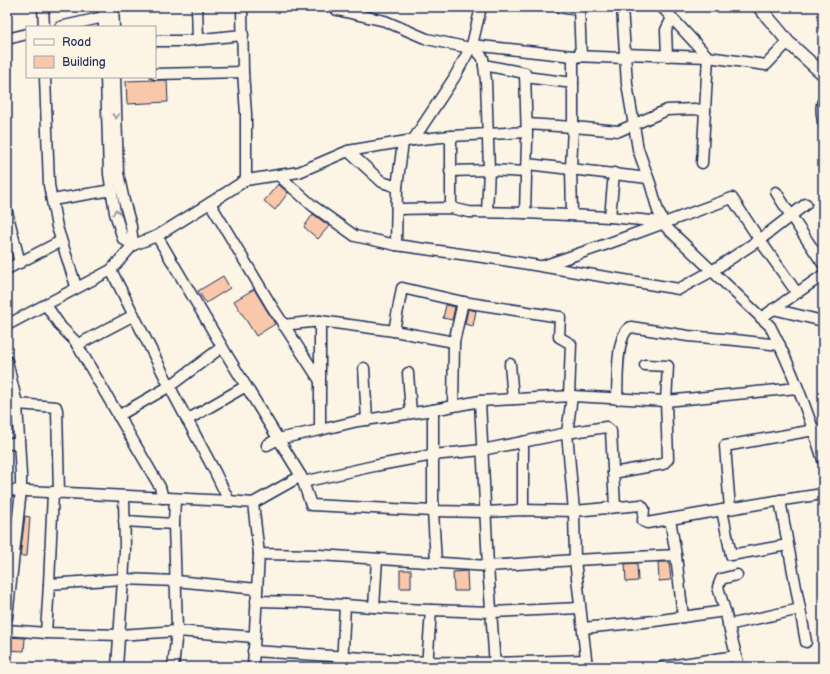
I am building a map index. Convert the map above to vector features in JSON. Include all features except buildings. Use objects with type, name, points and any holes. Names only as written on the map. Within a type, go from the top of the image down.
[{"type":"main road","points":[[759,8],[788,42],[823,74]]},
{"type":"street","points":[[43,7],[44,26]]},
{"type":"street","points":[[197,7],[198,39]]},
{"type":"street","points":[[242,7],[243,72],[246,114],[246,180]]},
{"type":"street","points":[[337,7],[337,10],[385,21],[427,39],[471,46],[577,56],[708,57],[766,66],[788,42]]},
{"type":"street","points":[[396,245],[397,187],[408,141],[454,78],[471,46],[481,7]]},
{"type":"street","points":[[559,7],[579,8],[577,56],[573,83],[571,168],[572,215]]},
{"type":"street","points":[[622,7],[627,84],[638,149],[658,211],[665,226],[770,326],[818,431],[823,460]]},
{"type":"street","points":[[662,7],[708,57],[702,162]]},
{"type":"street","points":[[64,26],[108,15],[114,26]]},
{"type":"street","points":[[667,56],[666,30],[672,18]]},
{"type":"street","points":[[7,38],[26,34]]},
{"type":"street","points":[[156,41],[182,41],[243,35]]},
{"type":"street","points":[[471,46],[483,58],[486,81],[489,170],[487,212]]},
{"type":"street","points":[[484,65],[525,74],[525,76],[573,83]]},
{"type":"street","points":[[156,74],[243,72]]},
{"type":"street","points":[[525,76],[527,128],[525,212]]},
{"type":"street","points":[[45,78],[52,200],[57,227],[75,283]]},
{"type":"street","points":[[106,78],[109,174],[116,213],[123,239],[133,245]]},
{"type":"street","points":[[115,78],[118,173],[131,226],[133,245]]},
{"type":"street","points":[[823,101],[821,112],[823,122]]},
{"type":"street","points":[[7,325],[113,267],[133,245],[157,236],[246,180],[299,172],[348,151],[408,141],[451,136],[488,134],[527,128],[573,127],[619,131],[667,110],[696,109],[705,111]]},
{"type":"street","points":[[451,136],[451,208]]},
{"type":"street","points":[[348,151],[382,182],[397,187]]},
{"type":"street","points":[[450,171],[571,168],[648,178]]},
{"type":"street","points":[[610,217],[614,173]]},
{"type":"street","points":[[278,175],[313,206],[355,236],[396,245],[497,259],[679,289],[712,271],[759,239],[806,204]]},
{"type":"street","points":[[52,200],[112,190]]},
{"type":"street","points":[[776,192],[823,264]]},
{"type":"street","points":[[542,266],[732,198],[797,293]]},
{"type":"street","points":[[210,203],[271,306],[320,381]]},
{"type":"street","points":[[397,209],[451,208],[469,212],[525,212],[664,222]]},
{"type":"street","points":[[7,212],[8,223],[20,263]]},
{"type":"street","points":[[157,236],[302,479],[311,505],[485,512],[523,510],[574,511],[641,505],[644,509],[643,521],[647,523],[823,494]]},
{"type":"street","points":[[7,269],[61,241]]},
{"type":"street","points":[[7,318],[103,268],[113,267]]},
{"type":"street","points":[[113,267],[134,315],[215,472],[228,501]]},
{"type":"street","points":[[761,318],[823,275]]},
{"type":"street","points":[[253,651],[343,656],[428,664],[495,665],[587,663],[575,560],[574,511],[568,433],[570,344],[559,337],[560,317],[463,302],[402,288],[394,331]]},
{"type":"street","points":[[453,406],[454,342],[463,302]]},
{"type":"street","points":[[46,305],[60,327],[75,341],[160,487],[163,498]]},
{"type":"street","points":[[773,309],[823,321]]},
{"type":"street","points":[[77,345],[134,315]]},
{"type":"street","points":[[284,325],[320,321],[394,331],[454,342]]},
{"type":"street","points":[[320,321],[320,430]]},
{"type":"street","points":[[617,399],[618,351],[624,332],[631,327],[688,336],[780,345]]},
{"type":"street","points":[[118,416],[170,386],[222,347]]},
{"type":"street","points":[[7,361],[22,475],[7,617]]},
{"type":"street","points":[[510,364],[513,399]]},
{"type":"street","points":[[613,473],[663,464],[668,459],[666,401],[668,366],[645,365]]},
{"type":"street","points":[[364,368],[367,420]]},
{"type":"street","points":[[408,372],[411,413]]},
{"type":"street","points":[[187,420],[246,386]]},
{"type":"street","points":[[267,445],[278,439],[358,421],[433,410],[480,401],[570,396],[666,401],[798,388]]},
{"type":"street","points":[[13,401],[56,407],[57,410],[56,493],[46,633]]},
{"type":"street","points":[[480,401],[488,566],[495,665]]},
{"type":"street","points":[[433,410],[433,511],[436,563]]},
{"type":"street","points":[[7,490],[228,501],[253,504],[302,479],[433,455],[482,450],[606,427],[611,431],[615,507]]},
{"type":"street","points":[[788,545],[731,555],[726,510],[725,446],[818,431]]},
{"type":"street","points":[[7,442],[19,445]]},
{"type":"street","points":[[523,442],[523,510]]},
{"type":"street","points":[[117,667],[125,551],[124,496]]},
{"type":"street","points":[[173,667],[177,631],[174,524],[175,499]]},
{"type":"street","points":[[780,500],[806,642]]},
{"type":"street","points":[[252,667],[258,554],[253,504]]},
{"type":"street","points":[[670,519],[676,555],[683,617]]},
{"type":"street","points":[[124,521],[174,524]]},
{"type":"street","points":[[258,554],[319,555],[488,566],[676,555]]},
{"type":"street","points":[[374,607],[377,559]]},
{"type":"street","points":[[737,575],[721,578],[718,587],[739,667]]},
{"type":"street","points":[[49,584],[123,579],[257,589]]},
{"type":"street","points":[[256,601],[491,612],[580,608]]},
{"type":"street","points":[[342,667],[345,605]]},
{"type":"street","points":[[728,625],[800,609]]},
{"type":"street","points":[[428,664],[431,610]]},
{"type":"street","points":[[583,628],[725,611]]},
{"type":"street","points":[[7,630],[46,633],[120,634],[177,631],[254,637]]},
{"type":"street","points":[[662,667],[736,656]]}]
